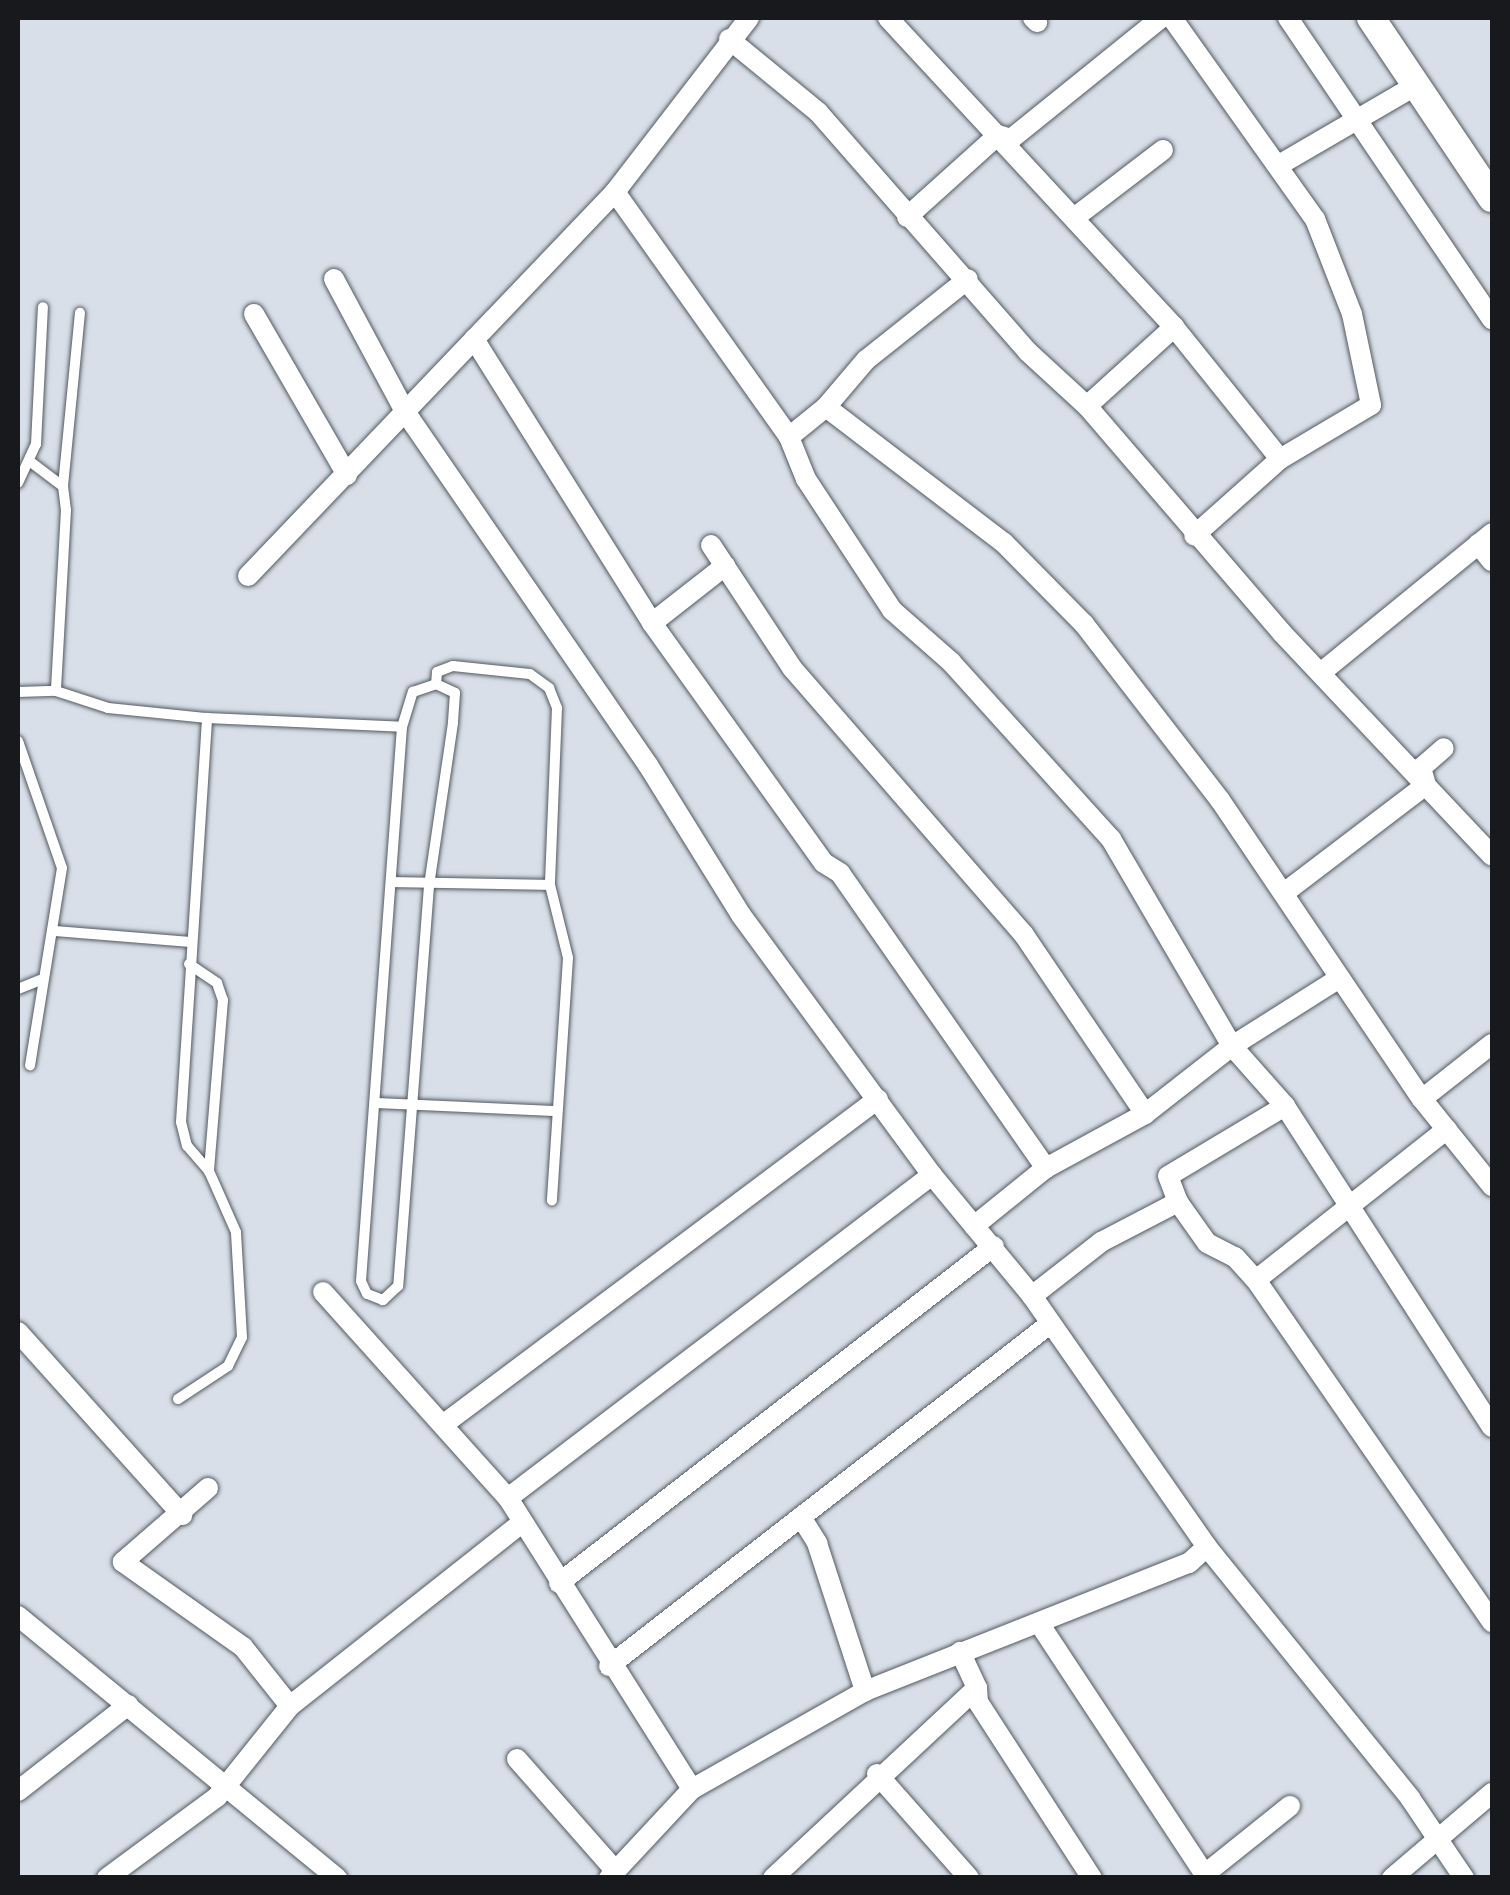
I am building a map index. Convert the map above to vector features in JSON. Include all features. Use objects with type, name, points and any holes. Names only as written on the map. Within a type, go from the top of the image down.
[{"type":"street","points":[[248,576],[616,192],[729,39],[749,18]]},
{"type":"street","points":[[888,18],[1174,327],[1280,459]]},
{"type":"street","points":[[998,135],[1010,140],[1161,18]]},
{"type":"street","points":[[1172,18],[1278,165],[1329,248],[1352,314],[1371,405],[1280,459],[1194,536]]},
{"type":"street","points":[[1288,18],[1358,113],[1492,319]]},
{"type":"street","points":[[1371,18],[1492,198]]},
{"type":"street","points":[[729,39],[818,112],[1028,352],[1087,406],[1194,536],[1492,856]]},
{"type":"street","points":[[1278,165],[1358,113],[1418,84]]},
{"type":"street","points":[[906,217],[998,135]]},
{"type":"street","points":[[1074,218],[1163,150]]},
{"type":"street","points":[[616,192],[789,437],[806,479],[892,610],[950,662],[1112,839],[1232,1046],[1285,1106],[1492,1427]]},
{"type":"street","points":[[334,279],[406,414],[648,765],[741,915],[932,1174],[1032,1296],[1207,1546],[1464,1878]]},
{"type":"street","points":[[789,437],[826,408],[866,360],[968,279]]},
{"type":"street","points":[[254,314],[347,475]]},
{"type":"street","points":[[1087,406],[1174,327]]},
{"type":"street","points":[[474,339],[652,622],[824,862],[840,873],[1046,1168]]},
{"type":"street","points":[[826,408],[1038,576],[1142,697],[1284,893],[1422,1100],[1492,1186]]},
{"type":"street","points":[[1323,671],[1485,539],[1492,561]]},
{"type":"street","points":[[712,545],[792,668],[1024,936],[1145,1114]]},
{"type":"street","points":[[652,622],[726,566]]},
{"type":"street","points":[[1426,785],[1421,768],[1444,748]]},
{"type":"street","points":[[1284,893],[1426,785]]},
{"type":"street","points":[[974,1226],[1046,1168],[1145,1114],[1232,1046],[1338,979]]},
{"type":"street","points":[[1422,1100],[1492,1044]]},
{"type":"street","points":[[444,1424],[878,1100]]},
{"type":"street","points":[[1285,1106],[1168,1176],[1178,1202],[1207,1244],[1235,1258],[1256,1280],[1492,1622]]},
{"type":"street","points":[[1256,1280],[1448,1129]]},
{"type":"street","points":[[508,1498],[932,1174]]},
{"type":"street","points":[[1032,1296],[1101,1242],[1178,1202]]},
{"type":"street","points":[[559,1582],[994,1246]]},
{"type":"street","points":[[323,1292],[508,1498],[609,1666],[692,1789]]},
{"type":"street","points":[[609,1666],[1051,1323]]},
{"type":"street","points":[[18,1332],[182,1515]]},
{"type":"street","points":[[208,1488],[182,1515],[123,1562],[243,1647],[290,1706]]},
{"type":"street","points":[[801,1516],[817,1543],[865,1691]]},
{"type":"street","points":[[107,1878],[217,1797],[224,1782],[290,1706],[522,1523]]},
{"type":"street","points":[[517,1760],[612,1874],[692,1789],[865,1691],[1189,1563],[1207,1546]]},
{"type":"street","points":[[18,1616],[338,1878]]},
{"type":"street","points":[[1039,1623],[1206,1876],[1290,1806]]},
{"type":"street","points":[[960,1652],[977,1688],[978,1702],[1092,1878]]},
{"type":"street","points":[[773,1878],[878,1774],[977,1688]]},
{"type":"street","points":[[18,1790],[128,1705]]},
{"type":"street","points":[[878,1774],[969,1878]]},
{"type":"street","points":[[1392,1878],[1492,1793]]},
{"type":"lane","points":[[18,483],[32,463],[44,307]]},
{"type":"lane","points":[[56,690],[63,486],[80,313]]},
{"type":"lane","points":[[32,463],[63,486]]},
{"type":"lane","points":[[436,684],[437,672],[453,666],[530,674],[549,688],[560,729],[550,885],[568,958],[554,1111],[552,1200]]},
{"type":"lane","points":[[436,684],[455,693],[429,886],[398,1286],[383,1300],[366,1294],[361,1281],[394,882],[402,727],[412,692],[436,684]]},
{"type":"lane","points":[[18,692],[56,690],[108,708],[207,718],[402,727]]},
{"type":"lane","points":[[178,1399],[228,1366],[242,1338],[236,1232],[209,1171],[187,1146],[181,1122],[207,718]]},
{"type":"lane","points":[[18,741],[62,868],[55,931],[40,980],[30,1065]]},
{"type":"lane","points":[[394,882],[429,886],[550,885]]},
{"type":"lane","points":[[55,931],[191,942]]},
{"type":"lane","points":[[189,964],[217,983],[223,1000],[209,1171]]},
{"type":"lane","points":[[18,989],[40,980]]},
{"type":"lane","points":[[376,1103],[554,1111]]}]
